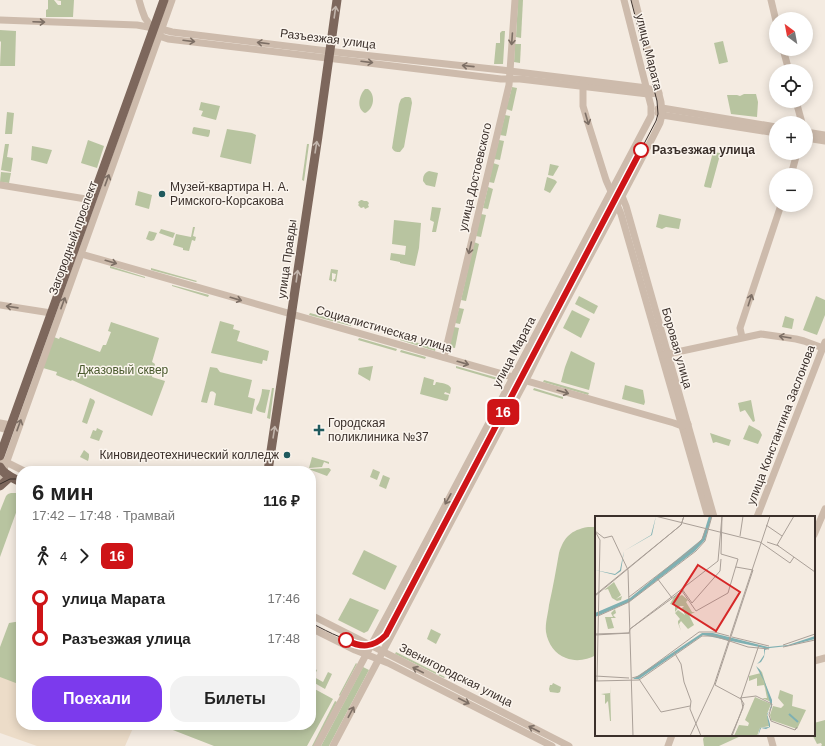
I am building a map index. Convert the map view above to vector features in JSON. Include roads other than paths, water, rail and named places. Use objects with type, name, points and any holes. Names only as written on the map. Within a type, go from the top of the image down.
[{"type":"main road","name":"Загородный проспект","points":[[0,486],[7,428],[51,313],[77,253],[92,200],[158,32],[164,0]]},
{"type":"main road","name":"улица Правды","points":[[269,466],[337,0]]},
{"type":"main road","points":[[3,466],[16,478]]},
{"type":"street","points":[[139,0],[145,18],[158,32]]},
{"type":"street","name":"Загородный проспект","points":[[3,466],[77,253],[158,32],[172,0]]},
{"type":"street","name":"улица Достоевского","points":[[444,358],[509,85],[515,0]]},
{"type":"street","name":"улица Марата","points":[[317,746],[650,118],[652,109],[624,0]]},
{"type":"street","name":"улица Марата","points":[[333,746],[618,206],[660,123],[662,112],[659,93],[635,0]]},
{"type":"street","points":[[771,0],[774,12]]},
{"type":"street","name":"Разъезжая улица","points":[[0,20],[133,25],[148,27],[158,32],[172,32],[501,79],[583,84],[659,93]]},
{"type":"street","name":"Разъезжая улица","points":[[329,54],[510,71],[583,84]]},
{"type":"street","name":"Боровая улица","points":[[583,84],[583,106],[606,180],[621,214],[665,354]]},
{"type":"street","points":[[652,109],[769,132]]},
{"type":"street","points":[[662,112],[769,126]]},
{"type":"street","points":[[813,133],[825,135]]},
{"type":"street","points":[[813,139],[825,141]]},
{"type":"street","points":[[0,185],[92,200]]},
{"type":"street","points":[[611,192],[622,196]]},
{"type":"street","name":"Боровая улица","points":[[622,196],[685,425],[708,516]]},
{"type":"street","points":[[742,337],[740,328],[779,212]]},
{"type":"street","name":"Социалистическая улица","points":[[77,253],[685,425]]},
{"type":"street","points":[[0,305],[51,313]]},
{"type":"street","points":[[665,354],[761,334],[824,345],[825,357]]},
{"type":"street","name":"улица Константина Заслонова","points":[[757,516],[824,345]]},
{"type":"street","points":[[0,423],[7,428]]},
{"type":"street","name":"Боровая улица","points":[[685,425],[714,516]]},
{"type":"street","points":[[3,466],[16,469]]},
{"type":"street","points":[[815,533],[825,509]]},
{"type":"street","name":"Звенигородская улица","points":[[316,618],[569,746]]},
{"type":"street","name":"Звенигородская улица","points":[[316,630],[388,663],[552,746]]},
{"type":"street","points":[[815,661],[825,658]]},
{"type":"street","points":[[668,746],[672,736]]},
{"type":"street","points":[[770,736],[773,746]]},
{"type":"tram line","points":[[316,626],[352,643],[363,646],[374,644],[386,635],[656,121],[658,114],[657,101],[631,0]]},
{"type":"tram line","name":"16","points":[[346,640],[355,645],[367,646],[386,635],[641,150]]},
{"type":"tram line","points":[[0,484],[10,479],[16,479]]},
{"type":"place","name":"Разъезжая улица","points":[[641,150]]},
{"type":"place","name":"Музей-квартира Н. А. Римского-Корсакова","points":[[162,194]]},
{"type":"place","name":"Городская поликлиника №37","points":[[319,430]]},
{"type":"place","name":"Киновидеотехнический колледж","points":[[287,455]]},
{"type":"park label","name":"Джазовый сквер","points":[[123,370]]}]
